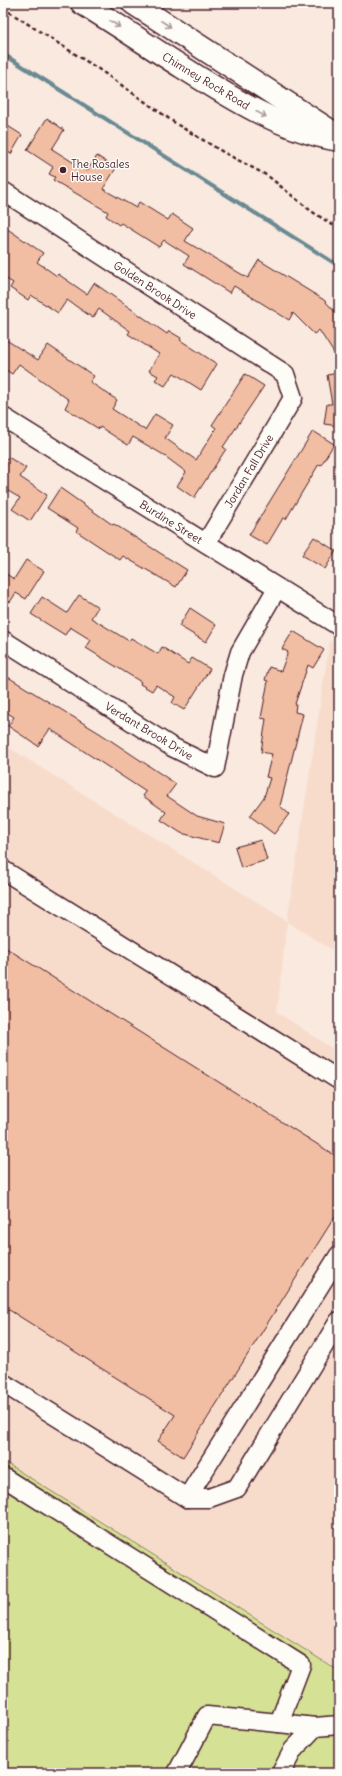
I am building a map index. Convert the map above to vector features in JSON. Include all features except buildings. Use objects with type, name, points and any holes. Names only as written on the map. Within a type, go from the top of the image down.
[{"type":"highway","name":"Chimney Rock Road","points":[[82,3],[228,96],[273,120],[322,137],[339,139]]},
{"type":"highway","points":[[133,3],[339,139]]},
{"type":"street","name":"Golden Brook Drive","points":[[3,191],[285,374],[293,398]]},
{"type":"street","name":"Jordan Fall Drive","points":[[206,543],[293,398]]},
{"type":"street","name":"Burdine Street","points":[[3,417],[339,626]]},
{"type":"street","name":"Verdant Brook Drive","points":[[3,640],[172,747],[215,768],[233,675],[240,652],[277,588]]},
{"type":"street","points":[[3,870],[339,1080]]},
{"type":"street","points":[[187,1498],[336,1264]]},
{"type":"street","points":[[3,1383],[187,1498],[209,1498],[237,1488],[339,1321]]},
{"type":"street","points":[[3,1477],[301,1665],[279,1723]]},
{"type":"street","points":[[177,1773],[207,1716],[316,1727],[339,1725]]},
{"type":"street","points":[[281,1773],[293,1750],[316,1727]]},
{"type":"path","points":[[3,8],[100,70],[178,125],[223,152],[268,176],[311,211],[339,229]]},
{"type":"shaded area","points":[[330,640],[339,645],[339,954],[287,922],[277,1012],[339,1053],[339,1671],[3,1461],[3,744],[287,921]]},
{"type":"green space","points":[[3,1461],[339,1671],[339,1773],[3,1773]]},
{"type":"waterway","points":[[3,54],[339,266]]},
{"type":"place","name":"The Rosales House","points":[[63,170]]}]
